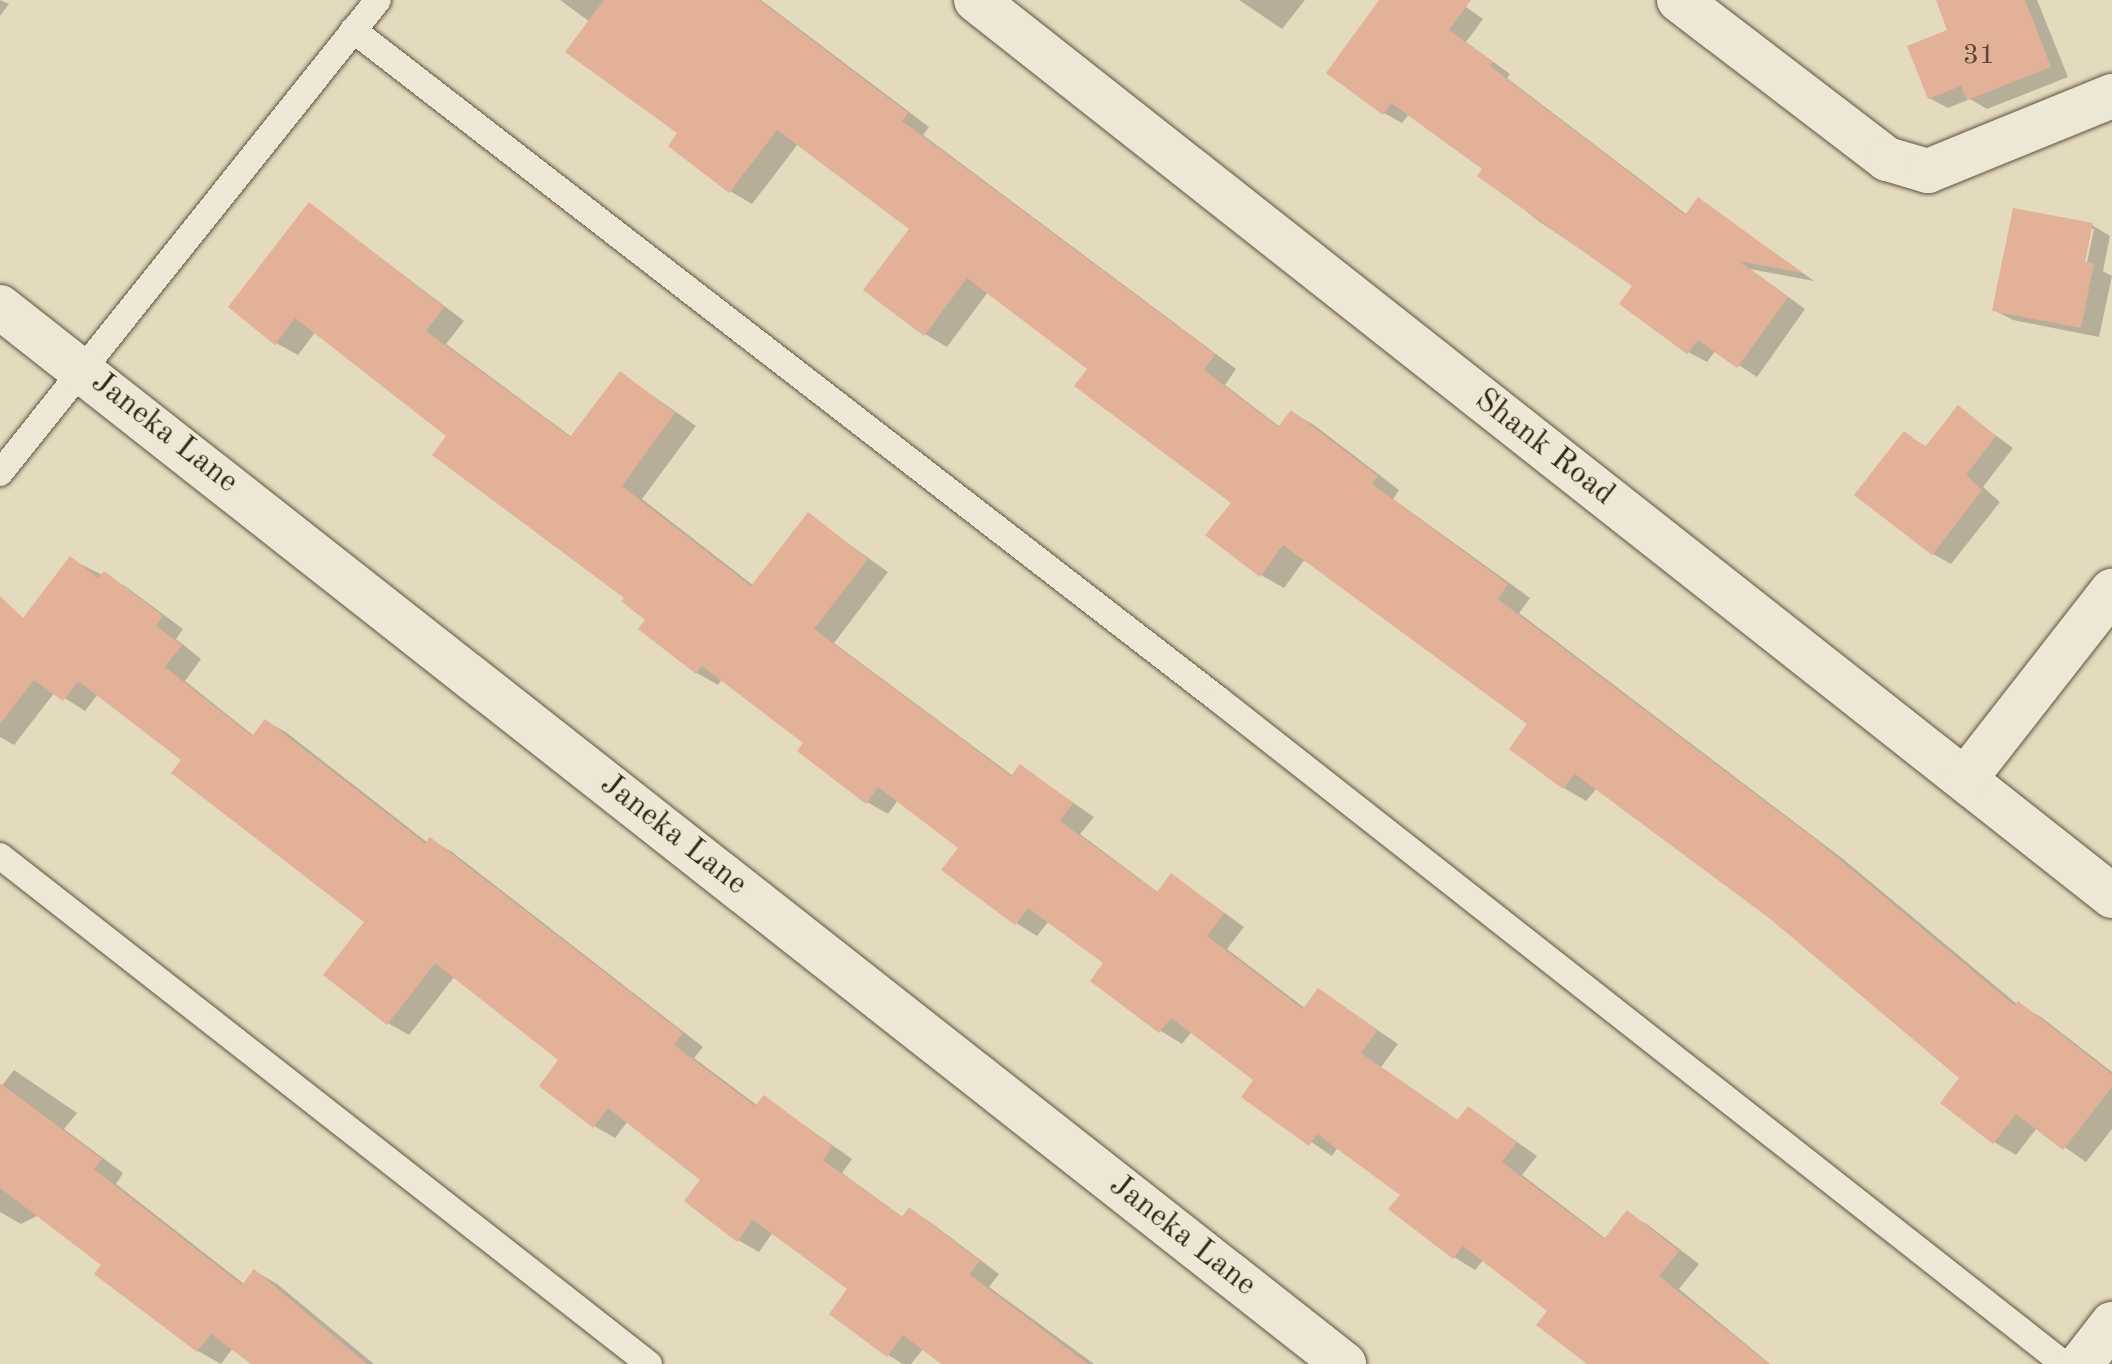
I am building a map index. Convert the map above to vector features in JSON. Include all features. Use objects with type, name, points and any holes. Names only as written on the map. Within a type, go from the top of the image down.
[{"type":"street","name":"Shank Road","points":[[976,0],[2112,896]]},
{"type":"street","points":[[1679,0],[1887,159],[1928,171],[2112,96]]},
{"type":"street","name":"Janeka Lane","points":[[0,307],[83,369],[1344,1364]]},
{"type":"street","points":[[1965,779],[2112,591]]},
{"type":"street","points":[[2081,1364],[2112,1324]]},
{"type":"lane","points":[[0,473],[378,0]]},
{"type":"lane","points":[[353,30],[1206,689],[2064,1364]]},
{"type":"lane","points":[[0,856],[649,1364]]},
{"type":"building","points":[[604,0],[759,0],[908,113],[902,121],[1215,354],[1204,370],[1278,427],[1291,410],[1378,476],[1372,484],[1508,584],[1498,599],[1820,843],[2015,1006],[2018,1001],[2112,1074],[2112,1087],[2063,1150],[2016,1114],[1993,1144],[1940,1103],[1959,1078],[1769,918],[1575,774],[1563,789],[1509,749],[1527,724],[1283,545],[1260,577],[1205,535],[1231,503],[1074,386],[1087,369],[967,278],[924,336],[863,290],[909,229],[777,130],[729,193],[668,146],[677,133],[565,52]]},
{"type":"building","points":[[1379,0],[1471,0],[1449,30],[1493,62],[1490,66],[1685,215],[1698,197],[1802,273],[1739,261],[1788,297],[1737,368],[1698,340],[1687,354],[1619,304],[1632,286],[1477,176],[1482,169],[1391,103],[1383,115],[1326,73]]},
{"type":"building","points":[[1936,0],[2025,0],[2051,67],[1967,100],[1961,86],[1928,99],[1907,46],[1947,30]]},
{"type":"building","points":[[309,202],[444,307],[426,331],[570,437],[620,371],[675,413],[622,486],[751,586],[808,512],[868,559],[814,629],[1011,776],[1020,764],[1073,803],[1060,821],[1157,892],[1171,873],[1224,913],[1207,936],[1303,1009],[1318,988],[1378,1030],[1361,1053],[1457,1120],[1468,1106],[1517,1142],[1502,1162],[1604,1239],[1627,1210],[1679,1251],[1659,1276],[1769,1364],[1587,1364],[1536,1325],[1547,1311],[1463,1246],[1453,1259],[1388,1209],[1400,1195],[1317,1134],[1309,1146],[1241,1097],[1253,1080],[1171,1018],[1159,1033],[1090,981],[1103,963],[1028,908],[1015,925],[941,870],[958,848],[878,787],[866,804],[797,751],[803,743],[702,666],[696,674],[638,629],[645,620],[621,601],[624,598],[432,455],[446,436],[295,318],[275,345],[228,307]]},
{"type":"building","points":[[2013,208],[2093,223],[2085,262],[2094,263],[2081,328],[1992,311]]},
{"type":"building","points":[[1958,405],[1996,436],[1966,475],[1982,490],[1932,555],[1854,495],[1904,431],[1925,447]]},
{"type":"building","points":[[70,556],[98,578],[104,571],[163,616],[156,626],[182,645],[165,667],[252,736],[265,719],[425,843],[430,837],[683,1033],[674,1045],[755,1106],[764,1095],[832,1146],[823,1160],[902,1217],[909,1207],[980,1261],[969,1274],[1088,1364],[941,1364],[903,1335],[887,1357],[829,1314],[847,1289],[753,1220],[737,1242],[684,1201],[700,1180],[608,1108],[593,1128],[539,1086],[558,1060],[435,963],[387,1025],[323,975],[364,922],[171,773],[181,760],[78,681],[63,701],[34,680],[0,724],[0,596],[23,618]]},
{"type":"building","points":[[0,1083],[102,1159],[94,1169],[242,1285],[254,1269],[367,1364],[251,1364],[211,1334],[197,1352],[94,1274],[101,1265],[0,1188]]}]
